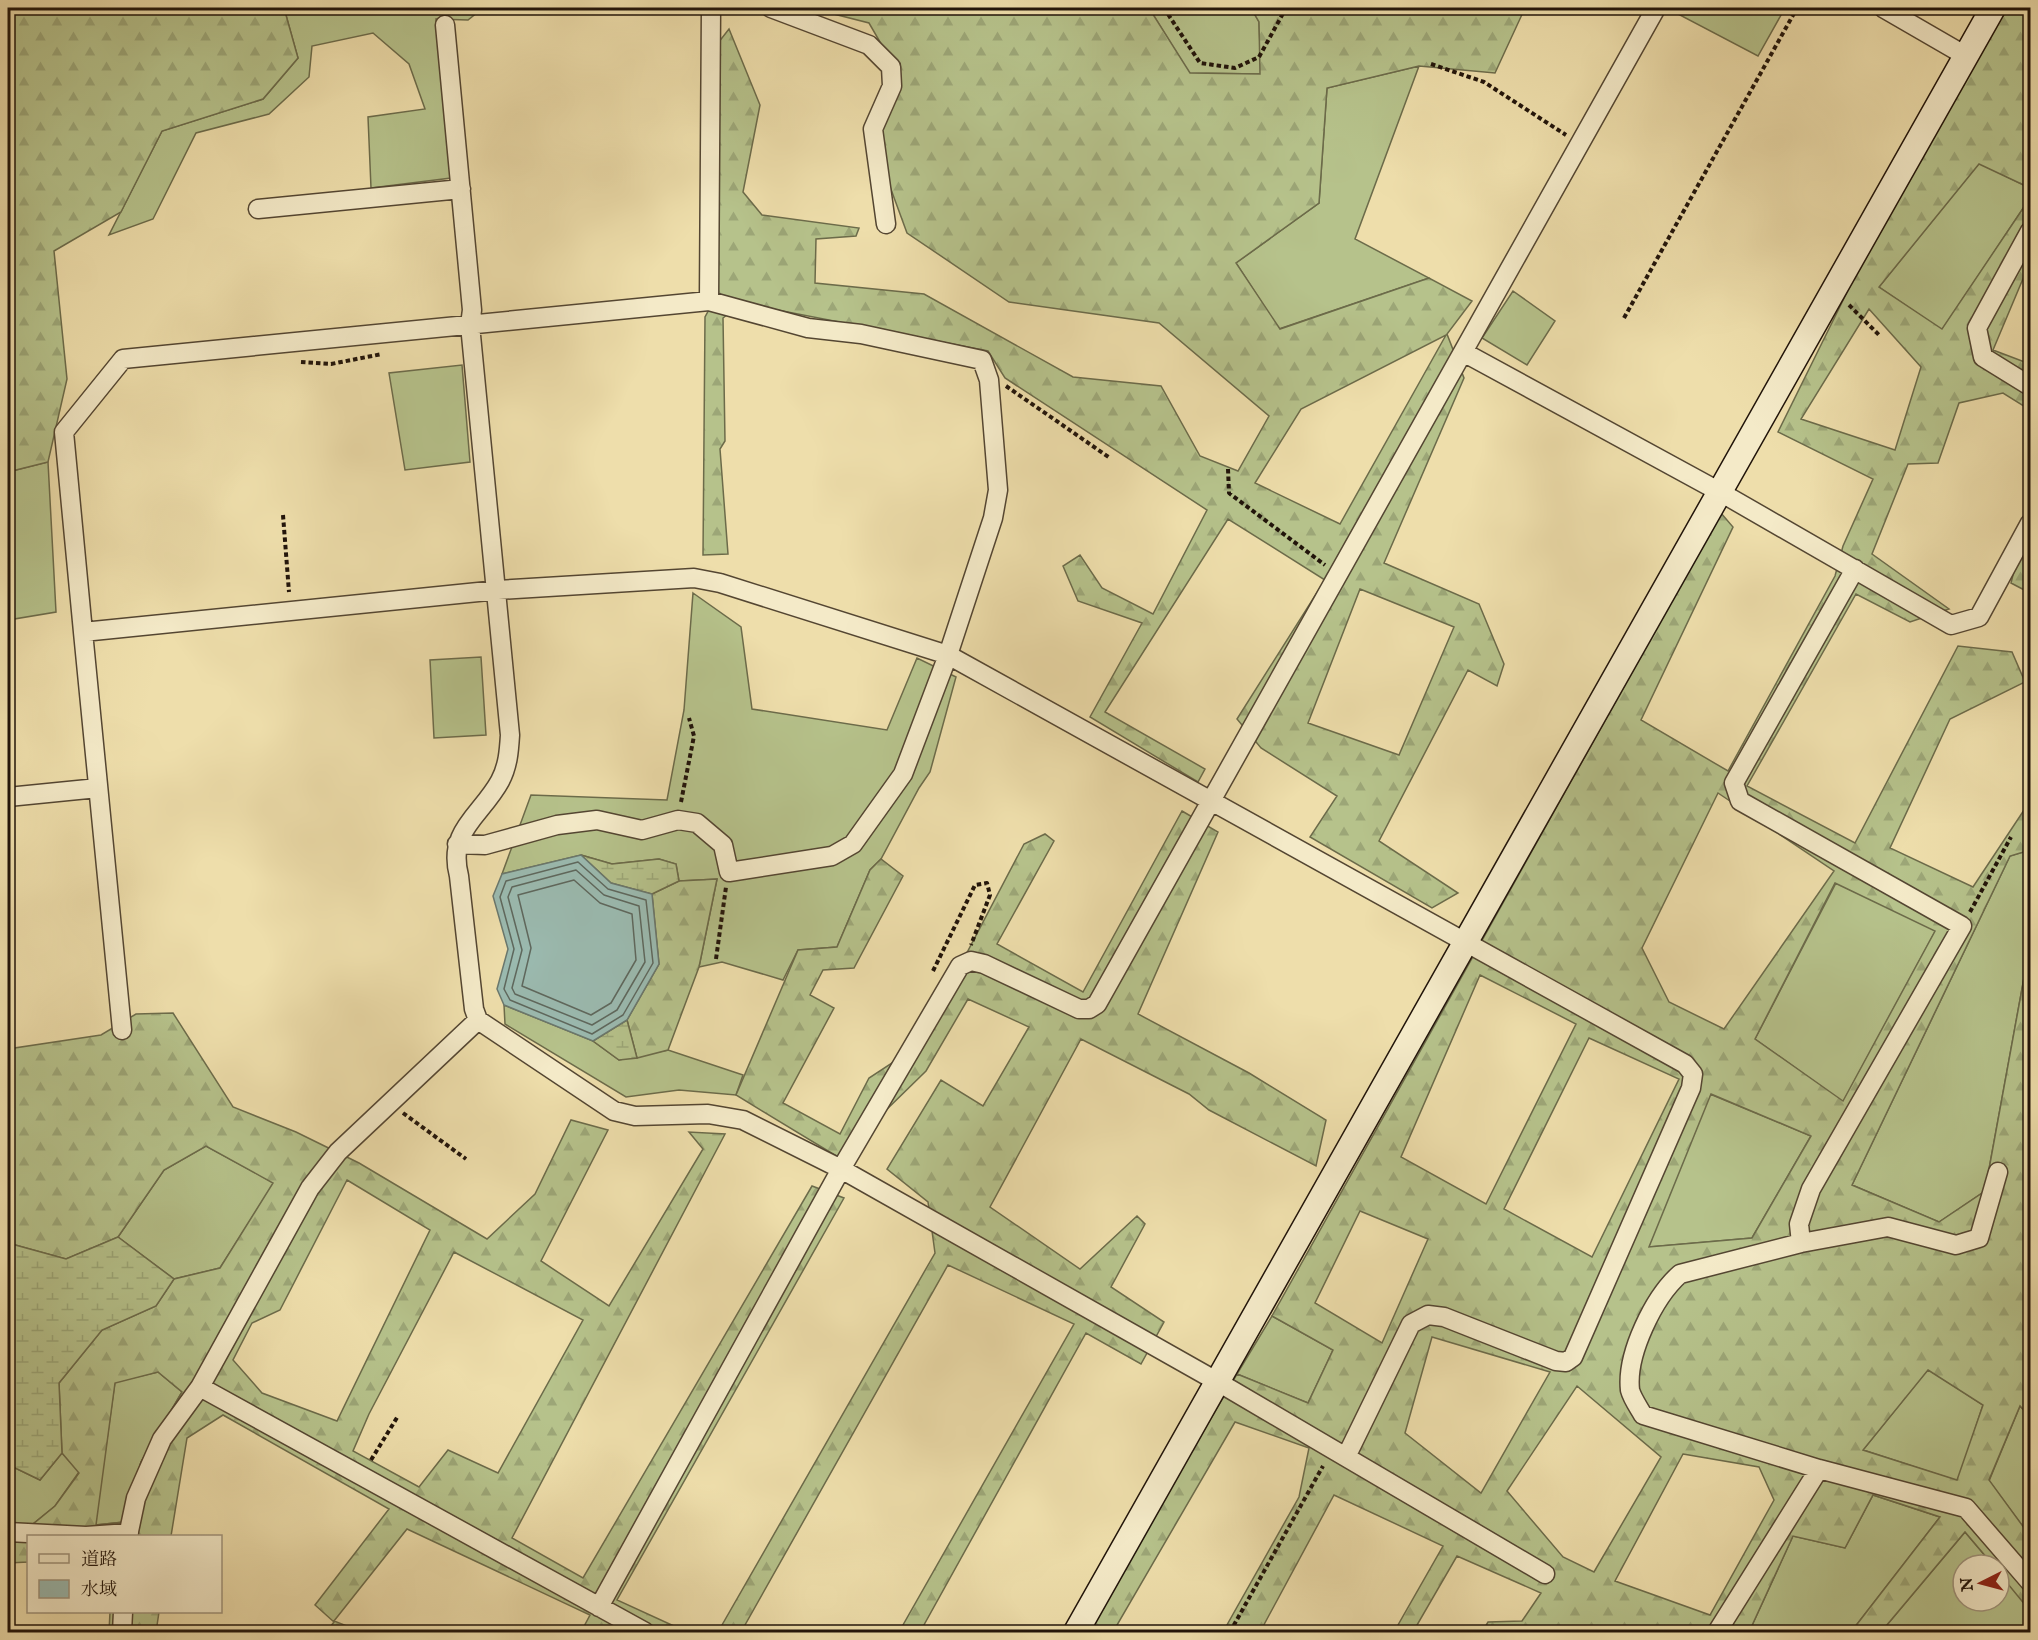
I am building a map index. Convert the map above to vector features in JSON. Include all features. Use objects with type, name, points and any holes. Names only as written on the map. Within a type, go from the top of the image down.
[{"type":"street","points":[[710,301],[711,8]]},
{"type":"street","points":[[771,8],[869,45],[891,67],[892,86],[873,129],[886,224]]},
{"type":"street","points":[[598,1607],[841,1169],[960,966],[971,961],[984,964],[1079,1009],[1089,1009],[1097,1004],[1656,8]]},
{"type":"street","points":[[1883,8],[1966,56]]},
{"type":"street","points":[[1076,1632],[1993,8]]},
{"type":"street","points":[[445,25],[472,310],[470,325],[498,590],[510,735],[508,762],[500,782],[466,827],[457,844],[455,860],[459,876],[474,1009],[478,1020],[614,1111],[636,1116],[708,1114],[743,1120],[841,1169],[1218,1382],[1545,1574]]},
{"type":"street","points":[[258,209],[461,189]]},
{"type":"street","points":[[2031,231],[1977,328],[1983,357],[2031,386]]},
{"type":"street","points":[[122,1030],[64,432],[123,359],[710,301],[808,328],[861,334],[982,360],[988,380],[998,490],[993,518],[948,655],[903,774],[853,844],[832,856],[729,872],[723,845],[697,824],[678,820],[642,830],[597,820],[557,825],[485,845],[457,844]]},
{"type":"street","points":[[1463,352],[1720,492],[1951,625],[1979,617],[2031,524]]},
{"type":"street","points":[[1801,1243],[1799,1224],[1811,1189],[1962,926],[1740,801],[1734,783],[1855,569]]},
{"type":"street","points":[[83,632],[498,590],[694,579],[720,583],[948,655],[1209,802],[1686,1064],[1693,1074],[1691,1088],[1573,1357],[1566,1362],[1556,1360],[1444,1317],[1428,1315],[1410,1324],[1339,1453]]},
{"type":"street","points":[[8,797],[98,788]]},
{"type":"street","points":[[129,1535],[136,1498],[162,1439],[200,1387],[310,1188],[338,1152],[478,1020]]},
{"type":"street","points":[[1998,1172],[1979,1238],[1956,1245],[1888,1227],[1801,1243],[1680,1274],[1666,1287],[1634,1349],[1630,1391],[1643,1415],[1819,1469],[1966,1508],[2031,1582]]},
{"type":"street","points":[[200,1387],[645,1632]]},
{"type":"street","points":[[1717,1632],[1819,1469]]},
{"type":"street","points":[[8,1532],[66,1535]]},
{"type":"street","points":[[122,1632],[123,1613]]},
{"type":"path","points":[[1164,8],[1200,63],[1236,69],[1259,57],[1286,8]]},
{"type":"path","points":[[1624,318],[1797,8]]},
{"type":"path","points":[[1431,64],[1484,82],[1580,143]]},
{"type":"path","points":[[1834,290],[1880,336]]},
{"type":"path","points":[[988,380],[1011,387],[1110,458]]},
{"type":"path","points":[[1228,470],[1229,493],[1337,574]]},
{"type":"path","points":[[283,514],[290,611]]},
{"type":"path","points":[[678,820],[694,736],[689,718]]},
{"type":"path","points":[[1962,926],[2012,837]]},
{"type":"path","points":[[716,959],[729,872]]},
{"type":"path","points":[[391,1104],[466,1159]]},
{"type":"path","points":[[361,1476],[398,1416]]},
{"type":"path","points":[[1230,1632],[1339,1453]]},
{"type":"green space","points":[[8,8],[284,8],[298,58],[263,99],[162,131],[121,212],[54,251],[67,379],[48,462],[8,472]]},
{"type":"green space","points":[[284,8],[483,8],[468,20],[436,19],[451,178],[371,188],[368,117],[425,109],[409,64],[373,33],[312,46],[309,77],[269,114],[196,133],[153,219],[109,235],[162,131],[263,99],[298,58]]},
{"type":"green space","points":[[810,8],[1149,8],[1190,73],[1260,74],[1259,22],[1251,8],[1525,8],[1495,73],[1419,66],[1327,88],[1319,203],[1236,263],[1280,329],[1429,278],[1472,301],[1447,334],[1464,378],[1384,563],[1479,604],[1504,664],[1497,686],[1468,670],[1379,841],[1458,893],[1432,908],[1310,837],[1337,796],[1261,748],[1237,719],[1325,580],[1228,519],[1105,712],[1205,769],[1198,782],[1090,717],[1142,623],[1078,601],[1063,566],[1080,555],[1102,588],[1153,614],[1207,510],[1005,378],[988,351],[742,303],[723,318],[725,441],[720,449],[728,554],[703,555],[705,317],[717,295],[718,43],[729,29],[760,105],[743,192],[762,215],[859,228],[856,236],[816,239],[815,283],[924,294],[1073,377],[1161,386],[1200,456],[1238,471],[1269,416],[1159,323],[1009,302],[907,233],[874,143],[898,73],[869,23]],"holes":[[[1446,335],[1340,524],[1255,483],[1301,409]],[[1360,589],[1454,627],[1399,755],[1308,723]]]},
{"type":"green space","points":[[1149,8],[1251,8],[1259,22],[1261,74],[1189,73]]},
{"type":"green space","points":[[1679,8],[1785,8],[1758,56],[1676,13]]},
{"type":"green space","points":[[2007,8],[2030,8],[2030,188],[1979,164],[1879,287],[1942,329],[2030,198],[2030,262],[1993,350],[2030,364],[2030,410],[2003,393],[1959,403],[1938,463],[1908,464],[1872,554],[1949,609],[1910,622],[1856,594],[1747,786],[1855,843],[1958,646],[2012,652],[2025,682],[1950,719],[1890,848],[1973,887],[2030,801],[2030,850],[2010,856],[1852,1185],[1939,1222],[1985,1191],[2030,945],[2030,1417],[2020,1406],[1989,1480],[2030,1536],[2030,1611],[2011,1588],[2011,1553],[1983,1553],[1965,1532],[1881,1632],[1851,1632],[1940,1517],[1873,1495],[1845,1548],[1793,1536],[1749,1632],[1482,1632],[1488,1622],[1522,1621],[1541,1593],[1457,1556],[1413,1632],[1394,1632],[1443,1546],[1334,1495],[1260,1632],[1223,1632],[1299,1497],[1309,1448],[1235,1422],[1113,1632],[1085,1632],[1237,1374],[1308,1403],[1333,1350],[1272,1316],[1721,513],[1733,527],[1641,720],[1728,771],[1835,576],[1843,546],[1873,479],[1778,432],[1858,270]],"holes":[[[1869,309],[1921,367],[1895,450],[1801,419]],[[1718,793],[1834,871],[1724,1029],[1669,1002],[1642,948]],[[1835,883],[1935,931],[1843,1101],[1755,1039]],[[1480,975],[1576,1024],[1486,1204],[1401,1157]],[[1589,1038],[1679,1079],[1592,1257],[1504,1209]],[[1711,1094],[1811,1136],[1752,1238],[1649,1247]],[[1360,1211],[1428,1239],[1382,1343],[1315,1303]],[[1432,1337],[1550,1372],[1481,1493],[1405,1433]],[[1928,1370],[1983,1405],[1957,1480],[1863,1450]],[[1577,1386],[1661,1457],[1594,1572],[1563,1557],[1507,1491]],[[1683,1454],[1759,1467],[1774,1500],[1710,1615],[1615,1581]]]},
{"type":"green space","points":[[1419,66],[1355,239],[1429,278],[1279,329],[1236,263],[1319,203],[1327,88]]},
{"type":"green space","points":[[1979,163],[2030,188],[2030,198],[1942,330],[1879,287]]},
{"type":"green space","points":[[1513,291],[1555,321],[1527,365],[1482,338]]},
{"type":"green space","points":[[462,365],[470,462],[405,470],[389,373]]},
{"type":"green space","points":[[48,462],[56,612],[8,620],[8,472]]},
{"type":"green space","points":[[2030,507],[2030,593],[2011,583]]},
{"type":"green space","points":[[693,593],[741,627],[752,709],[887,730],[917,658],[956,677],[930,772],[881,859],[870,870],[837,947],[798,950],[783,980],[722,962],[699,967],[717,879],[679,881],[676,864],[659,859],[612,864],[581,855],[502,874],[531,795],[667,800],[684,710]]},
{"type":"green space","points":[[481,657],[486,735],[434,738],[430,660]]},
{"type":"green space","points":[[1182,811],[1218,832],[1138,1014],[1249,1073],[1326,1120],[1316,1166],[1209,1110],[1189,1094],[1081,1039],[990,1207],[1080,1269],[1137,1216],[1145,1224],[1111,1287],[1164,1322],[1141,1364],[1086,1333],[920,1632],[899,1632],[1074,1324],[948,1265],[741,1632],[718,1632],[935,1253],[928,1202],[887,1169],[941,1080],[983,1106],[1029,1027],[968,999],[926,1071],[838,1157],[736,1095],[798,950],[837,947],[870,870],[881,859],[903,876],[854,968],[823,970],[810,995],[834,1008],[783,1103],[840,1134],[869,1078],[918,1046],[1024,844],[1045,834],[1054,841],[997,944],[1083,992]]},
{"type":"green space","points":[[2030,850],[2030,945],[1985,1191],[1939,1222],[1852,1185],[2010,856]]},
{"type":"green space","points":[[581,855],[612,864],[659,859],[676,864],[679,881],[652,894],[611,883]]},
{"type":"green space","points":[[717,879],[699,967],[668,1050],[637,1058],[627,1020],[659,964],[652,894],[679,881]]},
{"type":"green space","points":[[1836,883],[1936,930],[1843,1102],[1755,1039]]},
{"type":"green space","points":[[504,1005],[593,1041],[619,1060],[668,1050],[743,1075],[736,1095],[679,1090],[626,1097],[505,1024]]},
{"type":"green space","points":[[173,1013],[233,1107],[296,1132],[359,1163],[487,1239],[535,1194],[571,1120],[608,1130],[541,1261],[609,1306],[703,1149],[689,1132],[725,1134],[512,1538],[583,1578],[812,1186],[844,1198],[617,1600],[687,1632],[581,1632],[590,1615],[407,1529],[334,1621],[362,1632],[326,1632],[334,1622],[315,1605],[389,1509],[223,1415],[187,1438],[171,1535],[27,1535],[27,1562],[8,1563],[11,1542],[55,1506],[79,1473],[62,1453],[59,1383],[102,1330],[156,1306],[174,1279],[220,1268],[273,1183],[206,1146],[164,1170],[118,1237],[66,1259],[8,1243],[8,1049],[101,1035],[136,1014]],"holes":[[[347,1180],[430,1230],[337,1421],[262,1393],[233,1360],[252,1323],[280,1310]],[[454,1252],[583,1320],[498,1473],[448,1450],[419,1487],[353,1451],[369,1414]],[[158,1372],[182,1392],[141,1462],[124,1522],[96,1525],[115,1383]]]},
{"type":"green space","points":[[627,1020],[637,1058],[619,1060],[593,1041]]},
{"type":"green space","points":[[1710,1094],[1811,1136],[1752,1238],[1648,1247]]},
{"type":"green space","points":[[206,1146],[274,1183],[220,1268],[174,1279],[118,1237],[164,1170]]},
{"type":"green space","points":[[118,1237],[174,1279],[156,1306],[102,1330],[59,1383],[62,1453],[40,1480],[11,1466],[8,1454],[8,1243],[66,1259]]},
{"type":"green space","points":[[1272,1316],[1333,1350],[1308,1403],[1237,1374]]},
{"type":"green space","points":[[1928,1369],[1983,1405],[1958,1481],[1863,1450]]},
{"type":"green space","points":[[158,1372],[182,1392],[141,1462],[124,1522],[95,1525],[115,1382]]},
{"type":"green space","points":[[2020,1406],[2030,1417],[2030,1536],[1989,1481]]},
{"type":"green space","points":[[62,1453],[79,1472],[55,1506],[11,1542],[8,1551],[8,1454],[11,1466],[40,1480]]},
{"type":"green space","points":[[1873,1495],[1940,1517],[1851,1632],[1749,1632],[1793,1536],[1845,1548]]},
{"type":"green space","points":[[1965,1532],[1983,1553],[1951,1553],[1951,1613],[2011,1613],[2011,1586],[2023,1601],[2028,1615],[2023,1632],[1881,1632]]},
{"type":"green space","points":[[110,1613],[159,1613],[156,1632],[109,1632]]},
{"type":"water","points":[[581,855],[611,883],[652,894],[659,964],[627,1020],[593,1041],[504,1005],[497,989],[508,949],[493,896],[502,874]]},
{"type":"waterway","points":[[8,1352],[10,1359]]}]
